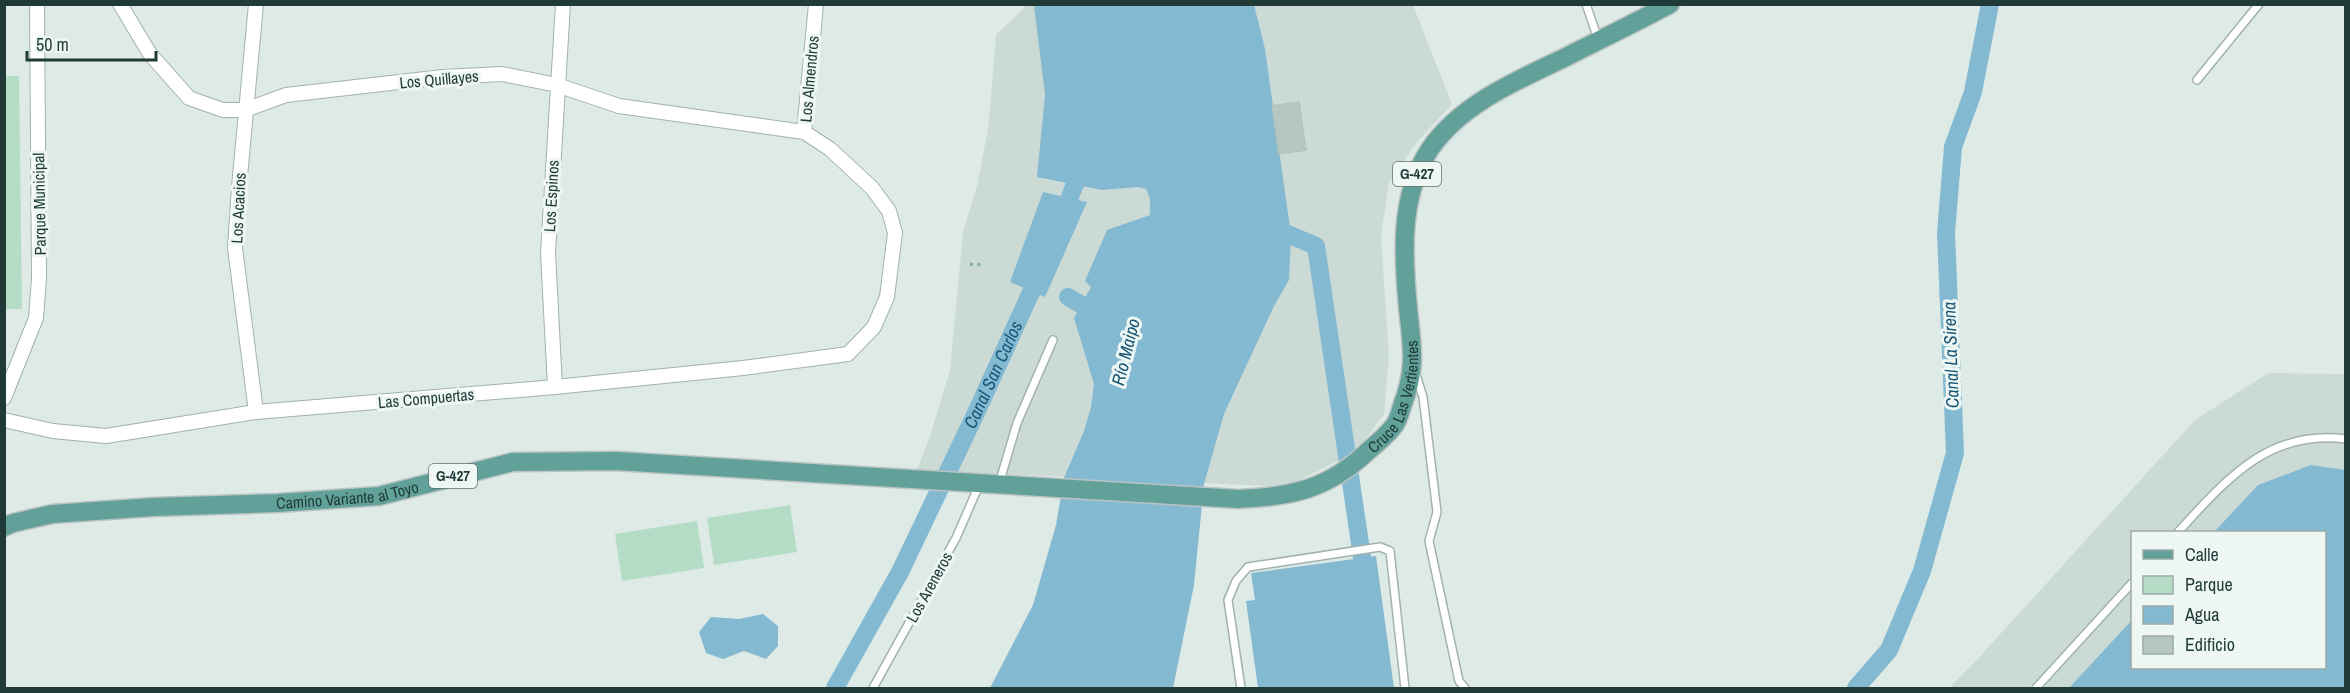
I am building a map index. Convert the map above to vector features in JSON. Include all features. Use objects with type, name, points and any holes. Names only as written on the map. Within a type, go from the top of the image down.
[{"type":"main road","name":"Cruce Las Vertientes","points":[[904,479],[1217,498],[1260,498],[1281,495],[1329,482],[1357,462],[1395,426],[1408,390],[1414,366],[1404,269],[1406,213],[1417,174],[1430,150],[1443,132],[1474,106],[1510,84],[1670,4]]},
{"type":"main road","name":"Camino Variante al Toyo","points":[[4,527],[52,514],[379,496],[513,462],[616,461],[904,479]]},
{"type":"street","name":"Parque Municipal","points":[[4,398],[36,318],[39,279],[37,4]]},
{"type":"street","name":"Los Quillayes","points":[[120,4],[150,54],[189,98],[223,110],[245,110],[286,95],[443,77],[502,74],[557,85],[619,106],[804,132]]},
{"type":"street","name":"Los Acacios","points":[[255,412],[235,248],[245,110],[256,4]]},
{"type":"street","name":"Los Espinos","points":[[555,387],[548,253],[563,4]]},
{"type":"street","name":"Los Almendros","points":[[816,4],[804,132],[830,149],[872,188],[889,211],[895,232],[887,297],[874,327],[848,354]]},
{"type":"street","name":"Las Compuertas","points":[[4,420],[53,431],[106,436],[255,412],[555,387],[743,368],[848,354]]},
{"type":"lane","points":[[1586,4],[1598,41]]},
{"type":"lane","points":[[2197,80],[2259,4]]},
{"type":"lane","points":[[998,484],[1017,423],[1053,340]]},
{"type":"lane","points":[[1414,366],[1423,397],[1437,512],[1430,541],[1459,681],[1466,688]]},
{"type":"lane","points":[[2179,531],[2223,483],[2258,456],[2295,441],[2324,436],[2346,439]]},
{"type":"lane","name":"Los Areneros","points":[[873,688],[956,538],[976,483]]},
{"type":"lane","points":[[1241,688],[1228,600],[1236,581],[1248,567],[1380,547],[1390,551],[1405,688]]},
{"type":"lane","points":[[2036,688],[2131,585]]},
{"type":"path","points":[[970,264],[984,265]]},
{"type":"shaded area","points":[[1027,5],[1413,5],[1452,104],[1417,142],[1389,182],[1381,236],[1389,357],[1384,414],[1357,451],[1287,487],[917,470],[950,370],[963,232],[977,186],[988,130],[996,35]]},
{"type":"shaded area","points":[[2268,373],[2345,374],[2345,688],[1949,688],[2195,420]]},
{"type":"green space","points":[[5,76],[19,76],[22,309],[5,309]]},
{"type":"green space","points":[[790,505],[797,552],[714,565],[707,518]]},
{"type":"green space","points":[[697,521],[704,568],[622,581],[615,534]]},
{"type":"water","name":"Río Maipo","points":[[1034,5],[1254,5],[1265,49],[1291,235],[1289,280],[1274,306],[1224,414],[1204,484],[1194,585],[1173,688],[990,688],[1033,605],[1056,525],[1064,478],[1084,431],[1091,407],[1094,384],[1074,318],[1091,287],[1085,281],[1107,230],[1150,215],[1150,199],[1146,189],[1138,187],[1102,190],[1037,177],[1045,95]]},
{"type":"water","points":[[1043,192],[1087,202],[1045,297],[1010,282]]},
{"type":"water","points":[[2311,465],[2345,470],[2345,688],[2069,688],[2131,621],[2131,669],[2326,669],[2326,531],[2215,531],[2258,485]]},
{"type":"water","points":[[1376,556],[1394,688],[1258,688],[1246,601],[1255,600],[1251,573]]},
{"type":"water","points":[[763,614],[778,626],[778,646],[766,659],[744,651],[723,659],[706,653],[699,632],[711,617],[739,619]]},
{"type":"building","points":[[1299,102],[1306,150],[1279,154],[1272,106]]},
{"type":"waterway","name":"Canal La Sirena","points":[[1856,688],[1889,650],[1922,571],[1955,453],[1946,233],[1953,147],[1973,92],[1990,4]]},
{"type":"waterway","name":"Canal San Carlos","points":[[1061,220],[1075,184],[1088,165]]},
{"type":"waterway","points":[[1269,226],[1316,246],[1362,557]]},
{"type":"waterway","name":"Canal San Carlos","points":[[835,688],[900,572],[1042,268]]},
{"type":"waterway","points":[[1068,297],[1103,317]]}]
